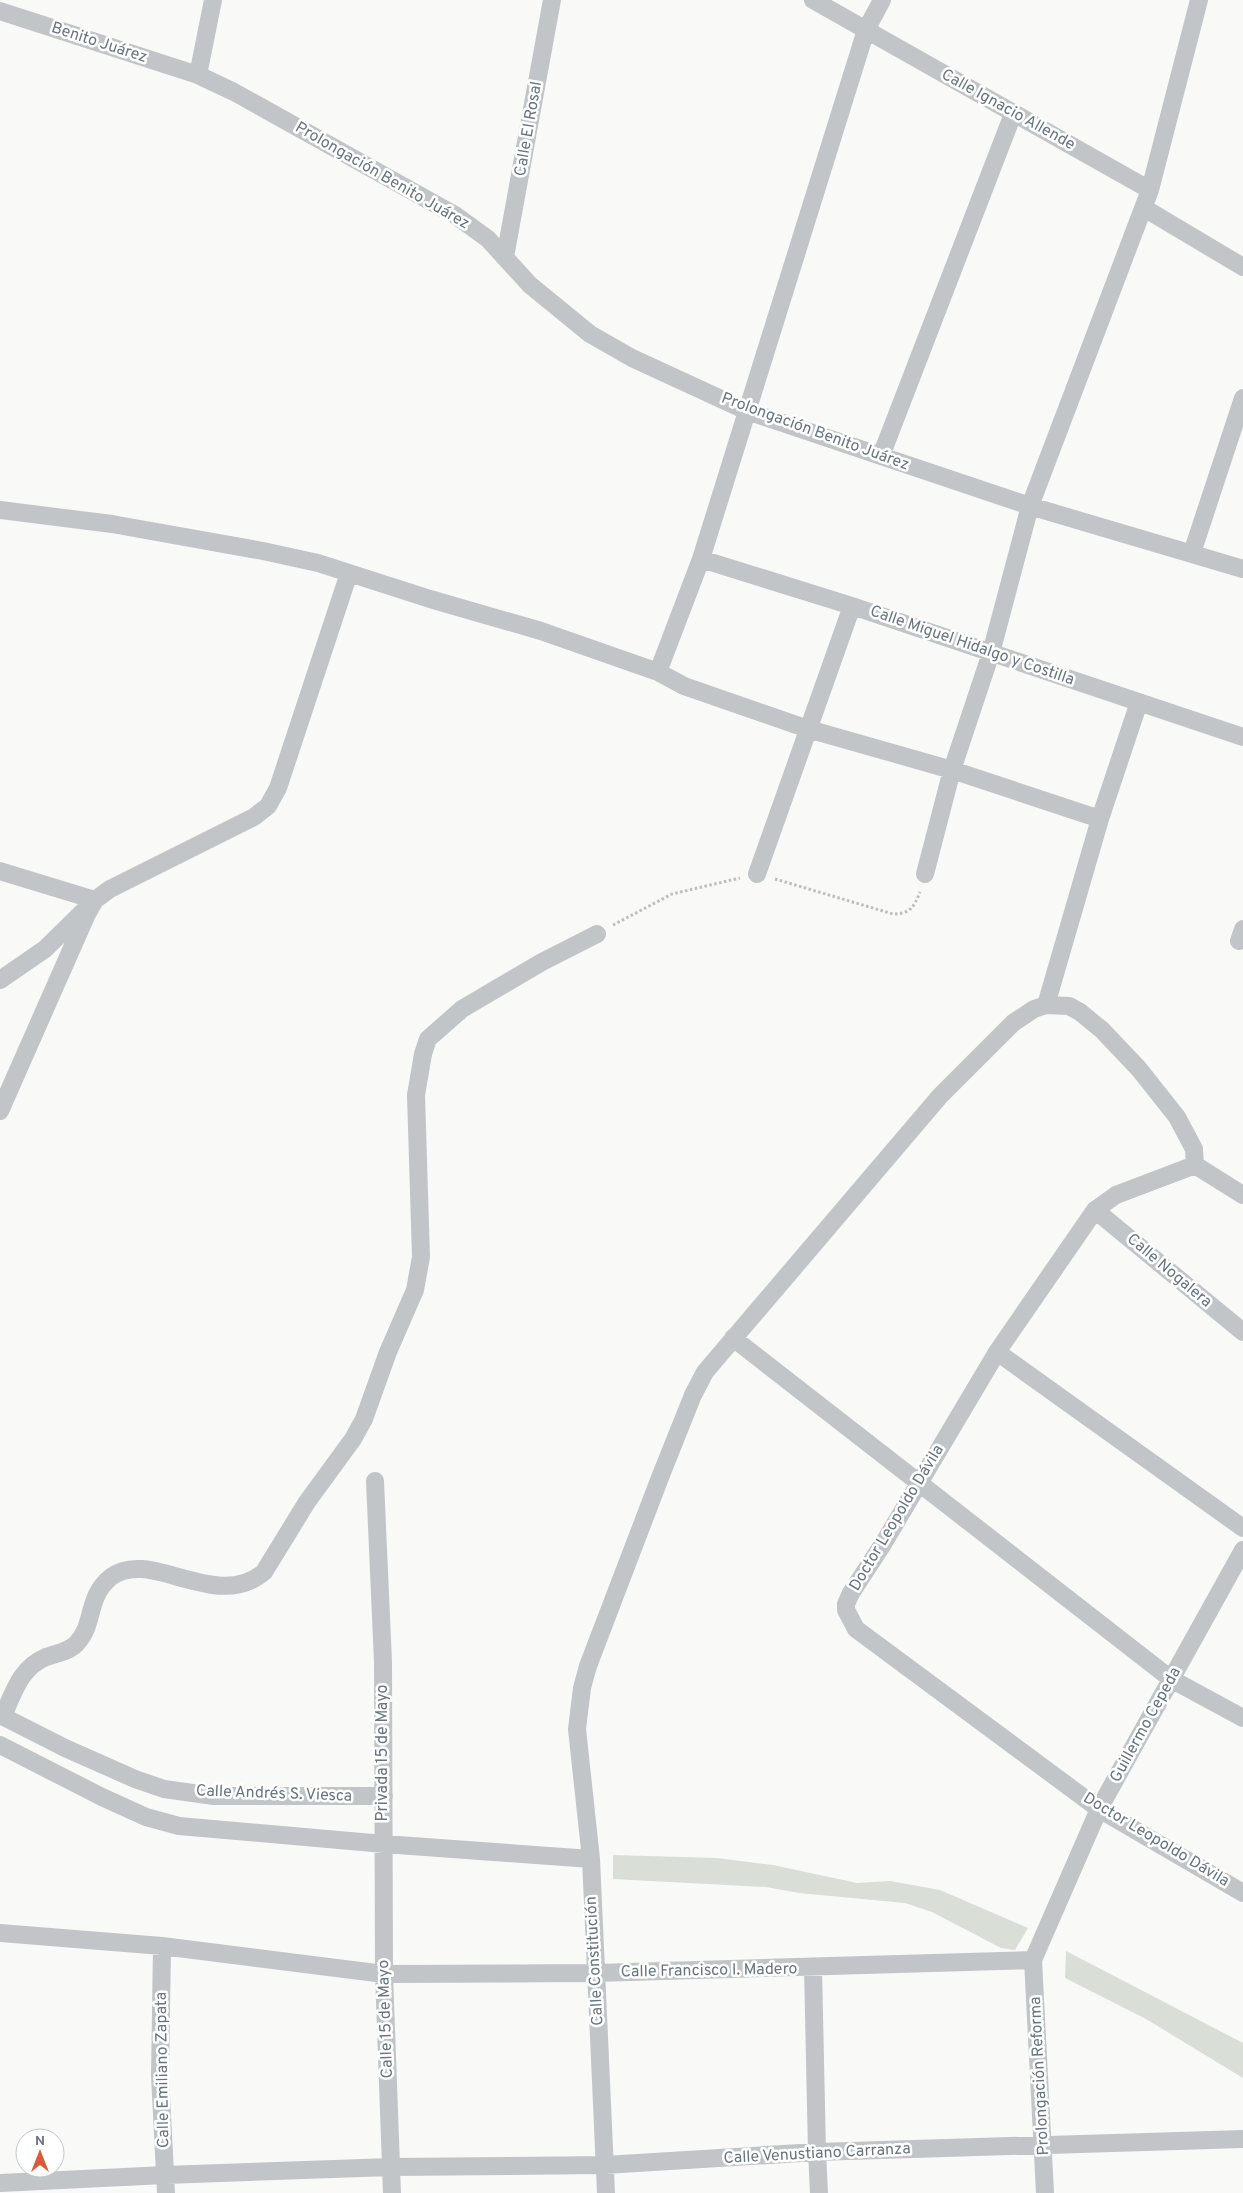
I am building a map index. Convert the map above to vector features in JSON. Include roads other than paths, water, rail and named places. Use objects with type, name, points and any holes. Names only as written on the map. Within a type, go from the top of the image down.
[{"type":"street","points":[[198,75],[213,0]]},
{"type":"street","name":"Calle El Rosal","points":[[505,257],[552,0]]},
{"type":"street","name":"Calle Ignacio Allende","points":[[813,0],[1150,190]]},
{"type":"street","points":[[658,672],[701,559],[866,30],[882,0]]},
{"type":"street","points":[[925,874],[952,770],[991,652],[1030,506],[1150,190],[1197,1]]},
{"type":"street","name":"Benito Juárez","points":[[0,11],[198,75]]},
{"type":"street","name":"Prolongación Benito Juárez","points":[[198,75],[234,92],[455,215],[488,239],[530,285],[590,334],[632,358],[748,411],[1030,506],[1243,569]]},
{"type":"street","points":[[881,456],[1013,114]]},
{"type":"street","points":[[1144,208],[1243,268]]},
{"type":"street","points":[[1192,553],[1243,398]]},
{"type":"street","points":[[0,510],[112,524],[253,549],[318,563],[430,599],[541,631],[658,672],[684,686],[808,729],[952,770],[1100,819]]},
{"type":"street","name":"Calle Miguel Hidalgo y Costilla","points":[[701,559],[852,606],[1243,737]]},
{"type":"street","points":[[0,980],[45,948],[95,900],[110,889],[254,817],[268,806],[278,788],[349,573]]},
{"type":"street","points":[[757,874],[852,606]]},
{"type":"street","points":[[1139,702],[1100,819],[1046,1005],[1069,1006],[1080,1012],[1102,1030],[1139,1069],[1177,1117],[1194,1149],[1196,1165],[1243,1195]]},
{"type":"street","points":[[0,871],[95,900]]},
{"type":"street","points":[[0,1111],[87,914],[95,900]]},
{"type":"street","points":[[2,1716],[20,1678],[30,1666],[77,1644],[85,1632],[92,1603],[101,1587],[113,1576],[129,1570],[148,1570],[202,1584],[228,1587],[256,1579],[264,1572],[307,1502],[353,1439],[364,1420],[388,1352],[415,1290],[421,1257],[416,1095],[423,1054],[428,1040],[462,1009],[542,962],[597,934]]},
{"type":"street","name":"Calle Constitución","points":[[606,2193],[591,1859],[577,1729],[582,1688],[588,1666],[682,1422],[706,1372],[940,1096],[1013,1023],[1034,1009],[1046,1005]]},
{"type":"street","name":"Doctor Leopoldo Dávila","points":[[1196,1165],[1116,1195],[1095,1210],[997,1352],[846,1604],[848,1616],[856,1629],[1099,1809],[1243,1893]]},
{"type":"street","name":"Calle Nogalera","points":[[1095,1210],[1243,1332]]},
{"type":"street","points":[[733,1338],[1172,1679],[1243,1718]]},
{"type":"street","points":[[997,1352],[1243,1528]]},
{"type":"street","name":"Privada 15 de Mayo","points":[[376,1481],[383,1662],[384,1844]]},
{"type":"street","name":"Guillermo Cepeda","points":[[1033,1960],[1099,1809],[1243,1550]]},
{"type":"street","name":"Calle Andrés S. Viesca","points":[[2,1716],[65,1748],[135,1779],[164,1788],[214,1796],[384,1796]]},
{"type":"street","points":[[0,1745],[102,1798],[146,1817],[179,1826],[384,1844],[591,1859]]},
{"type":"street","name":"Calle 15 de Mayo","points":[[384,1844],[384,1974],[392,2193]]},
{"type":"street","name":"Calle Francisco I. Madero","points":[[0,1933],[162,1946],[384,1974],[596,1973],[1033,1960]]},
{"type":"street","name":"Calle Emiliano Zapata","points":[[162,1946],[160,2076],[166,2193]]},
{"type":"street","name":"Prolongación Reforma","points":[[1033,1960],[1044,2144],[1045,2193]]},
{"type":"street","points":[[813,1968],[816,2152],[820,2193]]},
{"type":"street","name":"Calle Venustiano Carranza","points":[[0,2183],[165,2174],[391,2167],[605,2165],[816,2152],[1243,2139]]}]
